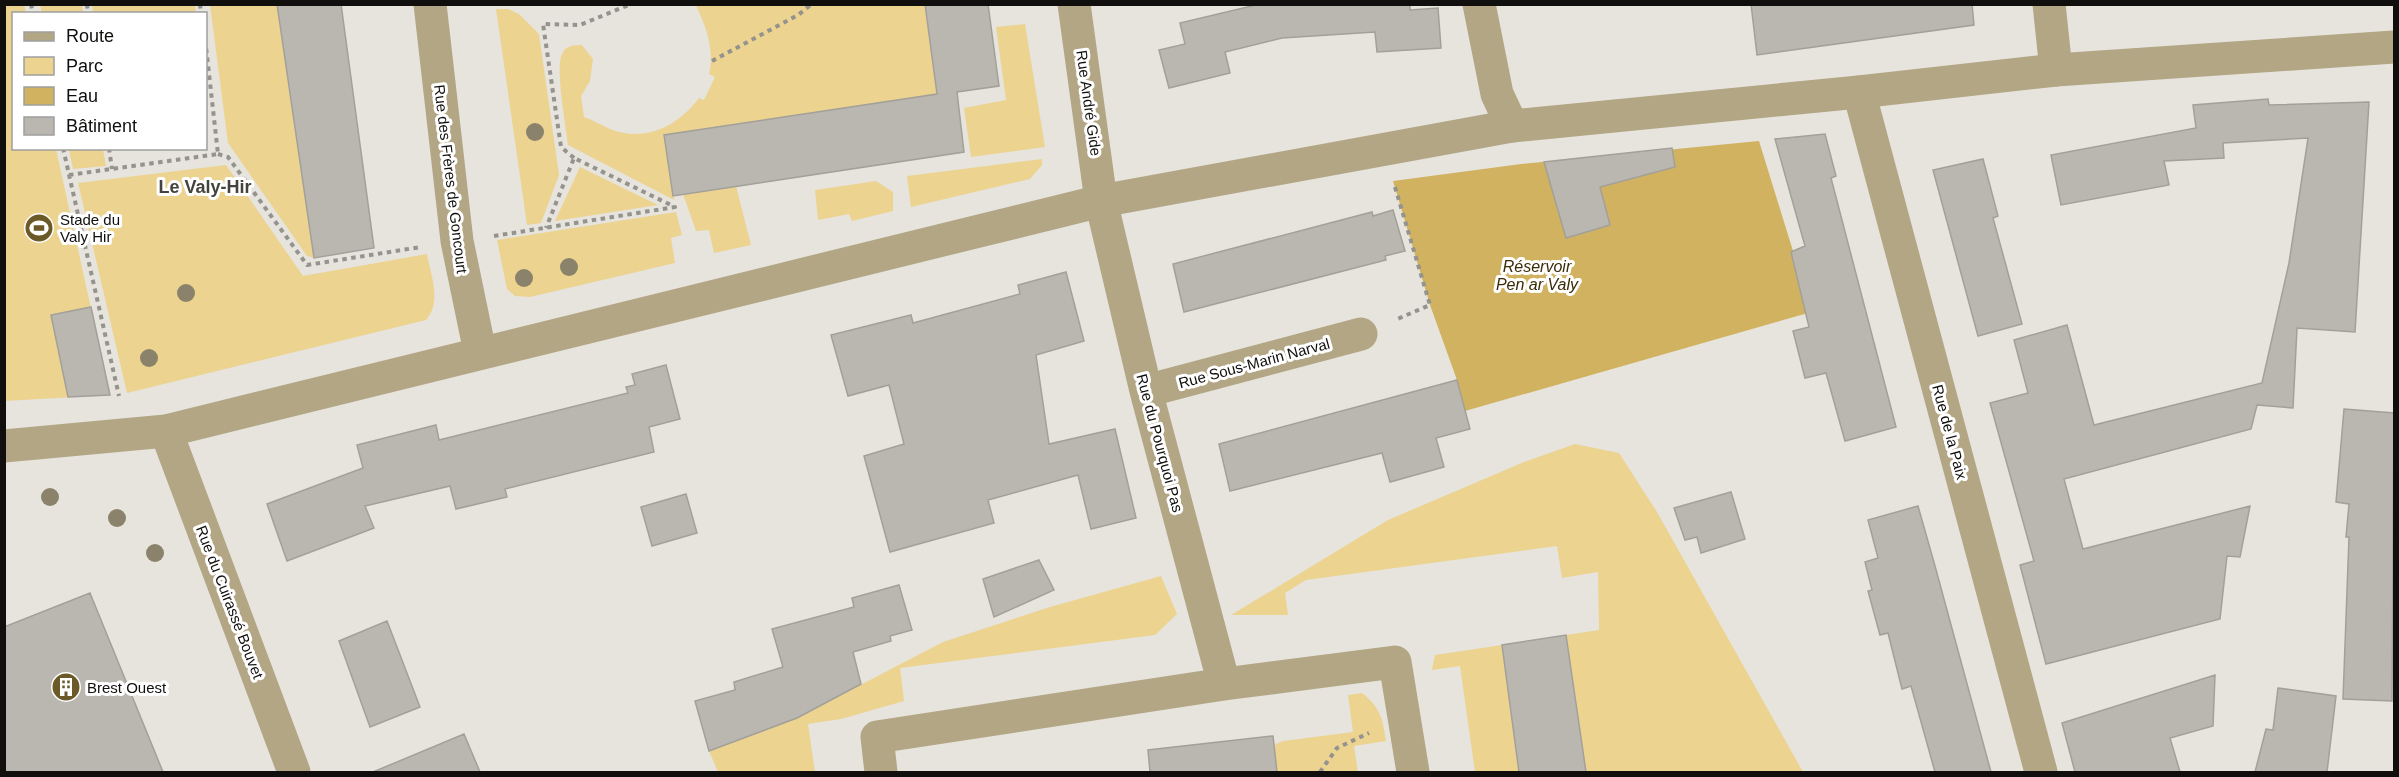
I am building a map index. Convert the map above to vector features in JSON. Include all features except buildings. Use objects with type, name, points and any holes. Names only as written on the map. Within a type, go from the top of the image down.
[{"type":"street","name":"Rue des Frères de Goncourt","points":[[430,4],[457,241],[480,352]]},
{"type":"street","name":"Rue André Gide","points":[[1074,4],[1101,201]]},
{"type":"street","points":[[1479,4],[1497,94],[1512,126]]},
{"type":"street","points":[[2049,4],[2055,70]]},
{"type":"street","points":[[4,446],[166,431],[1101,201],[1512,126],[2055,70],[2394,47]]},
{"type":"street","name":"Rue de la Paix","points":[[1859,92],[2041,772]]},
{"type":"street","name":"Rue du Pourquoi Pas","points":[[1101,201],[1146,392],[1224,684]]},
{"type":"street","name":"Rue Sous-Marin Narval","points":[[1146,392],[1361,334]]},
{"type":"street","name":"Rue du Cuirassé Bouvet","points":[[166,431],[294,772]]},
{"type":"street","points":[[881,772],[877,737],[1224,684],[1395,662],[1413,772]]},
{"type":"path","points":[[69,175],[218,154],[228,157],[307,265],[675,207],[574,158],[561,147],[543,24],[580,25],[631,4]]},
{"type":"path","points":[[712,61],[798,15],[812,4]]},
{"type":"path","points":[[207,57],[218,154]]},
{"type":"path","points":[[1361,334],[1430,305],[1384,149]]},
{"type":"path","points":[[63,150],[128,436]]},
{"type":"path","points":[[109,150],[112,169]]},
{"type":"path","points":[[546,228],[574,158]]},
{"type":"path","points":[[1320,772],[1337,748],[1405,715]]},
{"type":"green space","name":"Stade du Valy Hir","points":[[4,5],[24,5],[26,12],[12,12],[12,150],[56,150],[110,395],[5,401]]},
{"type":"green space","points":[[40,5],[82,5],[83,12],[42,12]]},
{"type":"green space","points":[[92,5],[195,5],[196,12],[93,12]]},
{"type":"green space","points":[[210,5],[277,5],[314,258],[307,256],[228,143]]},
{"type":"green space","points":[[696,5],[925,5],[937,94],[664,135],[674,200],[568,145],[560,84],[560,61],[566,49],[576,45],[582,45],[593,59],[590,81],[581,96],[584,117],[623,133],[648,133],[660,129],[681,117],[699,98],[704,100],[715,77],[709,74],[710,47]]},
{"type":"green space","points":[[496,9],[508,9],[519,14],[539,34],[559,175],[541,223],[527,225]]},
{"type":"green space","points":[[1025,24],[1045,147],[971,157],[964,108],[1006,100],[996,27]]},
{"type":"green space","points":[[69,150],[103,150],[106,166],[73,169]]},
{"type":"green space","points":[[1042,159],[1042,165],[1030,179],[911,207],[907,176]]},
{"type":"green space","points":[[226,165],[303,276],[427,254],[434,297],[431,313],[426,320],[127,393],[78,183]]},
{"type":"green space","points":[[580,167],[658,205],[555,221]]},
{"type":"green space","points":[[876,181],[893,192],[893,211],[852,221],[849,214],[818,220],[815,190]]},
{"type":"green space","points":[[736,186],[751,245],[714,253],[709,230],[696,231],[683,194]]},
{"type":"green space","points":[[676,212],[682,235],[671,238],[675,263],[530,297],[515,296],[507,289],[497,240]]},
{"type":"green space","points":[[1575,444],[1619,453],[1657,512],[1803,772],[1586,772],[1566,635],[1599,630],[1598,572],[1562,578],[1557,546],[1306,580],[1285,593],[1288,615],[1231,615],[1388,520],[1524,462]]},
{"type":"green space","points":[[1161,576],[1177,614],[1155,635],[900,668],[904,701],[841,719],[808,724],[815,772],[718,772],[709,751],[797,718],[943,642],[1050,607]]},
{"type":"green space","points":[[1502,645],[1519,772],[1475,772],[1460,666],[1432,670],[1435,655]]},
{"type":"green space","points":[[1362,693],[1373,703],[1380,714],[1386,741],[1354,746],[1358,772],[1277,772],[1274,745],[1283,741],[1353,732],[1348,695]]},
{"type":"water","name":"Réservoir Pen ar Valy","points":[[1759,141],[1793,251],[1808,313],[1465,411],[1393,181],[1521,164]]},
{"type":"place","name":"Stade du Valy Hir","points":[[39,228]]},
{"type":"place","name":"Brest Ouest","points":[[66,687]]},
{"type":"district","name":"Le Valy-Hir","points":[[205,187]]}]
